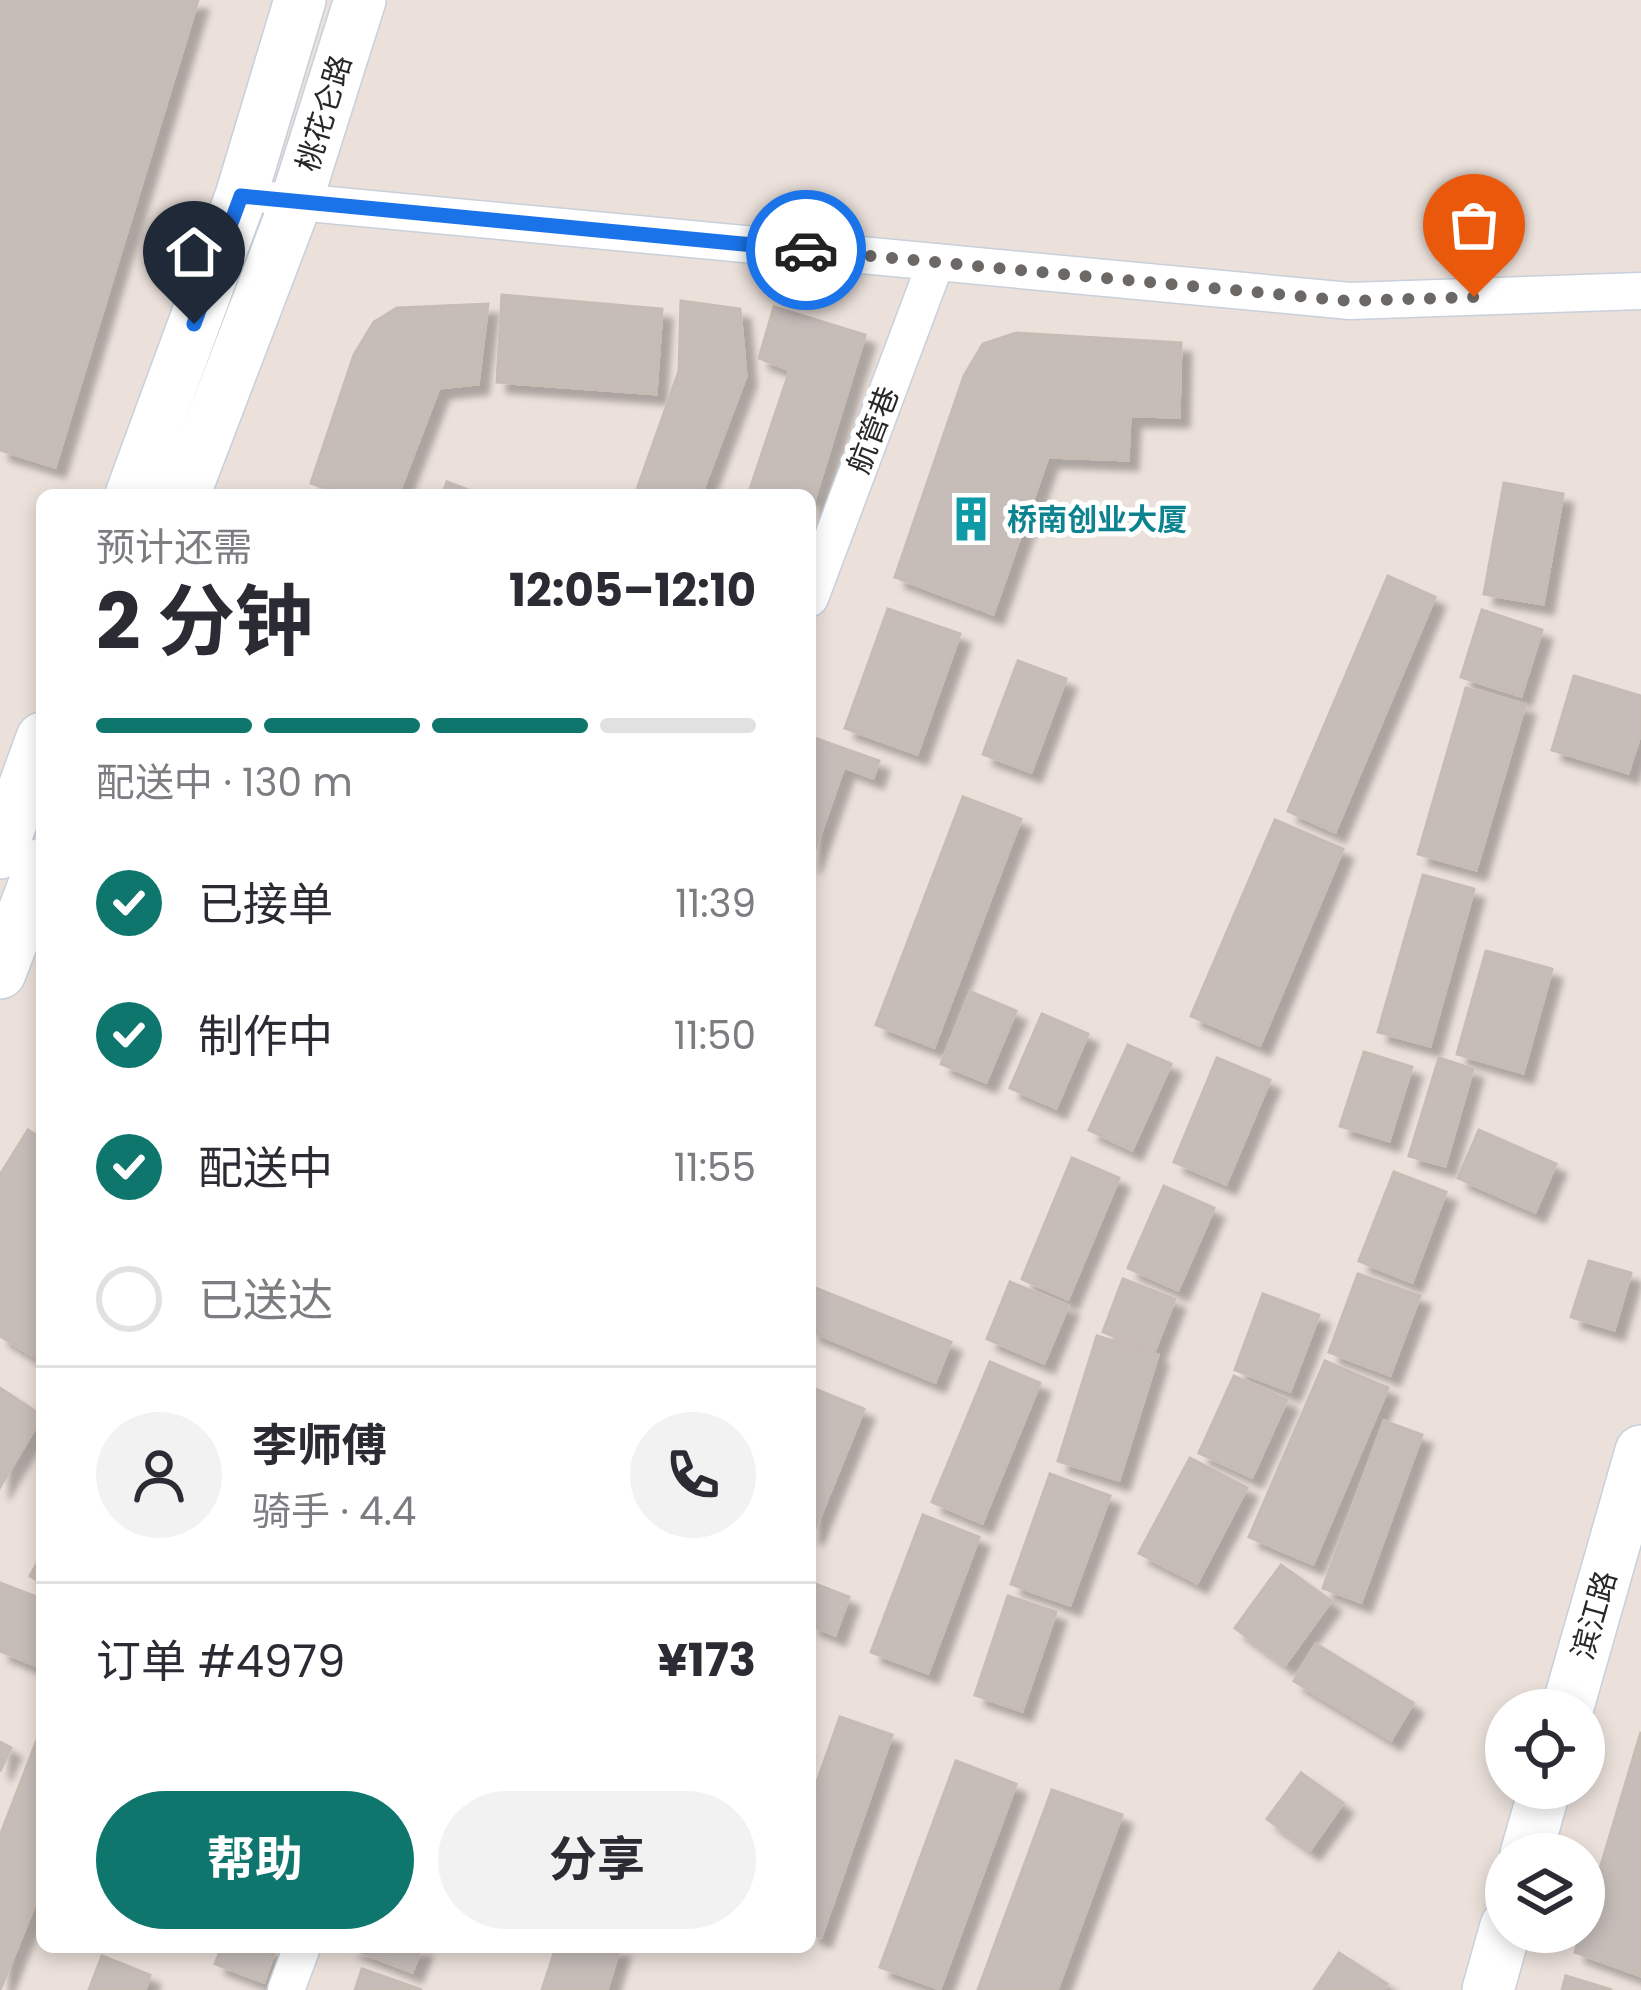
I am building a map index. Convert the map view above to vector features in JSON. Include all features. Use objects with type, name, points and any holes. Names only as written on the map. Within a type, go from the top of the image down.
[{"type":"main road","name":"桃花仑路","points":[[133,489],[241,196],[300,0]]},
{"type":"main road","name":"桃花仑路","points":[[186,489],[296,202],[360,0]]},
{"type":"main road","points":[[0,853],[36,754]]},
{"type":"main road","points":[[0,973],[36,880]]},
{"type":"main road","name":"滨江路","points":[[1574,1689],[1641,1451]]},
{"type":"main road","points":[[1488,1990],[1498,1953]]},
{"type":"street","points":[[241,196],[1350,301],[1641,290]]},
{"type":"street","name":"航管巷","points":[[816,582],[936,262]]},
{"type":"street","points":[[286,1990],[300,1953]]},
{"type":"building","points":[[0,0],[198,0],[55,467],[0,450]]},
{"type":"building","points":[[502,295],[662,309],[656,394],[497,382]]},
{"type":"building","points":[[681,301],[740,309],[746,376],[703,489],[637,489],[679,371]]},
{"type":"building","points":[[488,304],[478,384],[439,388],[400,489],[327,489],[311,483],[354,355],[374,322],[397,308]]},
{"type":"building","points":[[774,307],[865,335],[816,494],[816,489],[750,489],[790,370],[759,358]]},
{"type":"building","name":"桥南创业大厦","points":[[1016,333],[1181,343],[1179,417],[1130,416],[1128,460],[1048,457],[993,614],[895,577],[964,376],[983,344]]},
{"type":"building","points":[[1504,483],[1563,494],[1543,604],[1484,594]]},
{"type":"building","points":[[1388,576],[1435,597],[1335,832],[1288,811]]},
{"type":"building","points":[[888,609],[960,634],[917,754],[845,728]]},
{"type":"building","points":[[1482,610],[1542,630],[1521,696],[1461,677]]},
{"type":"building","points":[[1018,661],[1066,679],[1031,772],[983,754]]},
{"type":"building","points":[[1574,676],[1641,696],[1641,732],[1628,773],[1552,750]]},
{"type":"building","points":[[1466,688],[1525,705],[1476,870],[1418,854]]},
{"type":"building","points":[[816,742],[879,761],[873,778],[844,767],[816,847]]},
{"type":"building","points":[[963,797],[1021,819],[934,1047],[876,1025]]},
{"type":"building","points":[[1275,820],[1343,849],[1260,1045],[1191,1016]]},
{"type":"building","points":[[1423,875],[1474,889],[1430,1046],[1378,1032]]},
{"type":"building","points":[[1486,951],[1552,969],[1523,1073],[1457,1054]]},
{"type":"building","points":[[971,992],[1016,1011],[986,1082],[941,1064]]},
{"type":"building","points":[[1042,1014],[1088,1034],[1056,1108],[1010,1088]]},
{"type":"building","points":[[1128,1045],[1171,1064],[1132,1150],[1089,1130]]},
{"type":"building","points":[[1364,1052],[1412,1067],[1389,1141],[1340,1126]]},
{"type":"building","points":[[1217,1058],[1270,1080],[1226,1184],[1174,1162]]},
{"type":"building","points":[[1439,1058],[1473,1069],[1445,1166],[1409,1156]]},
{"type":"building","points":[[28,1130],[36,1135],[36,1357],[0,1336],[0,1175]]},
{"type":"building","points":[[1479,1130],[1556,1164],[1535,1212],[1458,1178]]},
{"type":"building","points":[[1072,1158],[1119,1178],[1068,1299],[1022,1279]]},
{"type":"building","points":[[1394,1172],[1446,1192],[1412,1282],[1359,1261]]},
{"type":"building","points":[[1164,1186],[1214,1208],[1178,1290],[1128,1268]]},
{"type":"building","points":[[1589,1261],[1631,1273],[1614,1330],[1571,1317]]},
{"type":"building","points":[[1358,1274],[1420,1296],[1390,1375],[1329,1352]]},
{"type":"building","points":[[1123,1279],[1175,1299],[1154,1352],[1103,1332]]},
{"type":"building","points":[[1010,1282],[1068,1306],[1044,1363],[987,1339]]},
{"type":"building","points":[[816,1288],[951,1342],[935,1382],[816,1333]]},
{"type":"building","points":[[1263,1294],[1319,1315],[1290,1391],[1235,1370]]},
{"type":"building","points":[[1097,1336],[1158,1355],[1119,1480],[1058,1461]]},
{"type":"building","points":[[1325,1361],[1388,1388],[1313,1564],[1249,1537]]},
{"type":"building","points":[[990,1362],[1040,1383],[982,1523],[932,1502]]},
{"type":"building","points":[[1234,1376],[1287,1400],[1252,1477],[1199,1453]]},
{"type":"building","points":[[0,1388],[36,1412],[36,1426],[0,1487]]},
{"type":"building","points":[[816,1389],[864,1409],[816,1527]]},
{"type":"building","points":[[1384,1421],[1422,1435],[1361,1602],[1323,1588]]},
{"type":"building","points":[[1190,1458],[1247,1488],[1197,1583],[1139,1553]]},
{"type":"building","points":[[1050,1474],[1110,1496],[1070,1605],[1011,1584]]},
{"type":"building","points":[[923,1515],[979,1537],[928,1673],[871,1652]]},
{"type":"building","points":[[1281,1565],[1331,1601],[1285,1665],[1235,1628]]},
{"type":"building","points":[[0,1583],[36,1597],[36,1666],[0,1651]]},
{"type":"building","points":[[816,1584],[849,1597],[835,1635],[816,1627]]},
{"type":"building","points":[[1008,1596],[1056,1612],[1022,1711],[975,1695]]},
{"type":"building","points":[[1316,1644],[1413,1703],[1391,1740],[1294,1681]]},
{"type":"building","points":[[840,1717],[892,1735],[821,1937],[816,1935],[816,1785]]},
{"type":"building","points":[[1641,1732],[1641,1976],[1578,1953],[1605,1953],[1605,1852]]},
{"type":"building","points":[[0,1742],[11,1748],[0,1771]]},
{"type":"building","points":[[36,1743],[36,1902],[0,1990],[0,1836]]},
{"type":"building","points":[[956,1761],[1016,1784],[940,1989],[880,1967]]},
{"type":"building","points":[[1301,1773],[1343,1803],[1310,1850],[1267,1819]]},
{"type":"building","points":[[1052,1790],[1122,1815],[1057,1990],[978,1990]]},
{"type":"building","points":[[220,1953],[274,1953],[264,1982],[215,1964]]},
{"type":"building","points":[[363,1953],[420,1953],[412,1972]]},
{"type":"building","points":[[554,1953],[618,1953],[607,1990],[542,1990]]},
{"type":"building","points":[[1339,1953],[1387,1984],[1384,1990],[1314,1990]]},
{"type":"building","points":[[102,1956],[150,1975],[145,1990],[89,1990]]},
{"type":"building","points":[[362,1969],[422,1990],[355,1990]]},
{"type":"building","points":[[1566,1976],[1612,1990],[1562,1990]]},
{"type":"way so far","points":[[806,250],[1350,301],[1474,297]]},
{"type":"place","name":"桥南创业大厦","points":[[971,519]]},
{"type":"route","points":[[194,324],[241,196],[806,250]]}]
